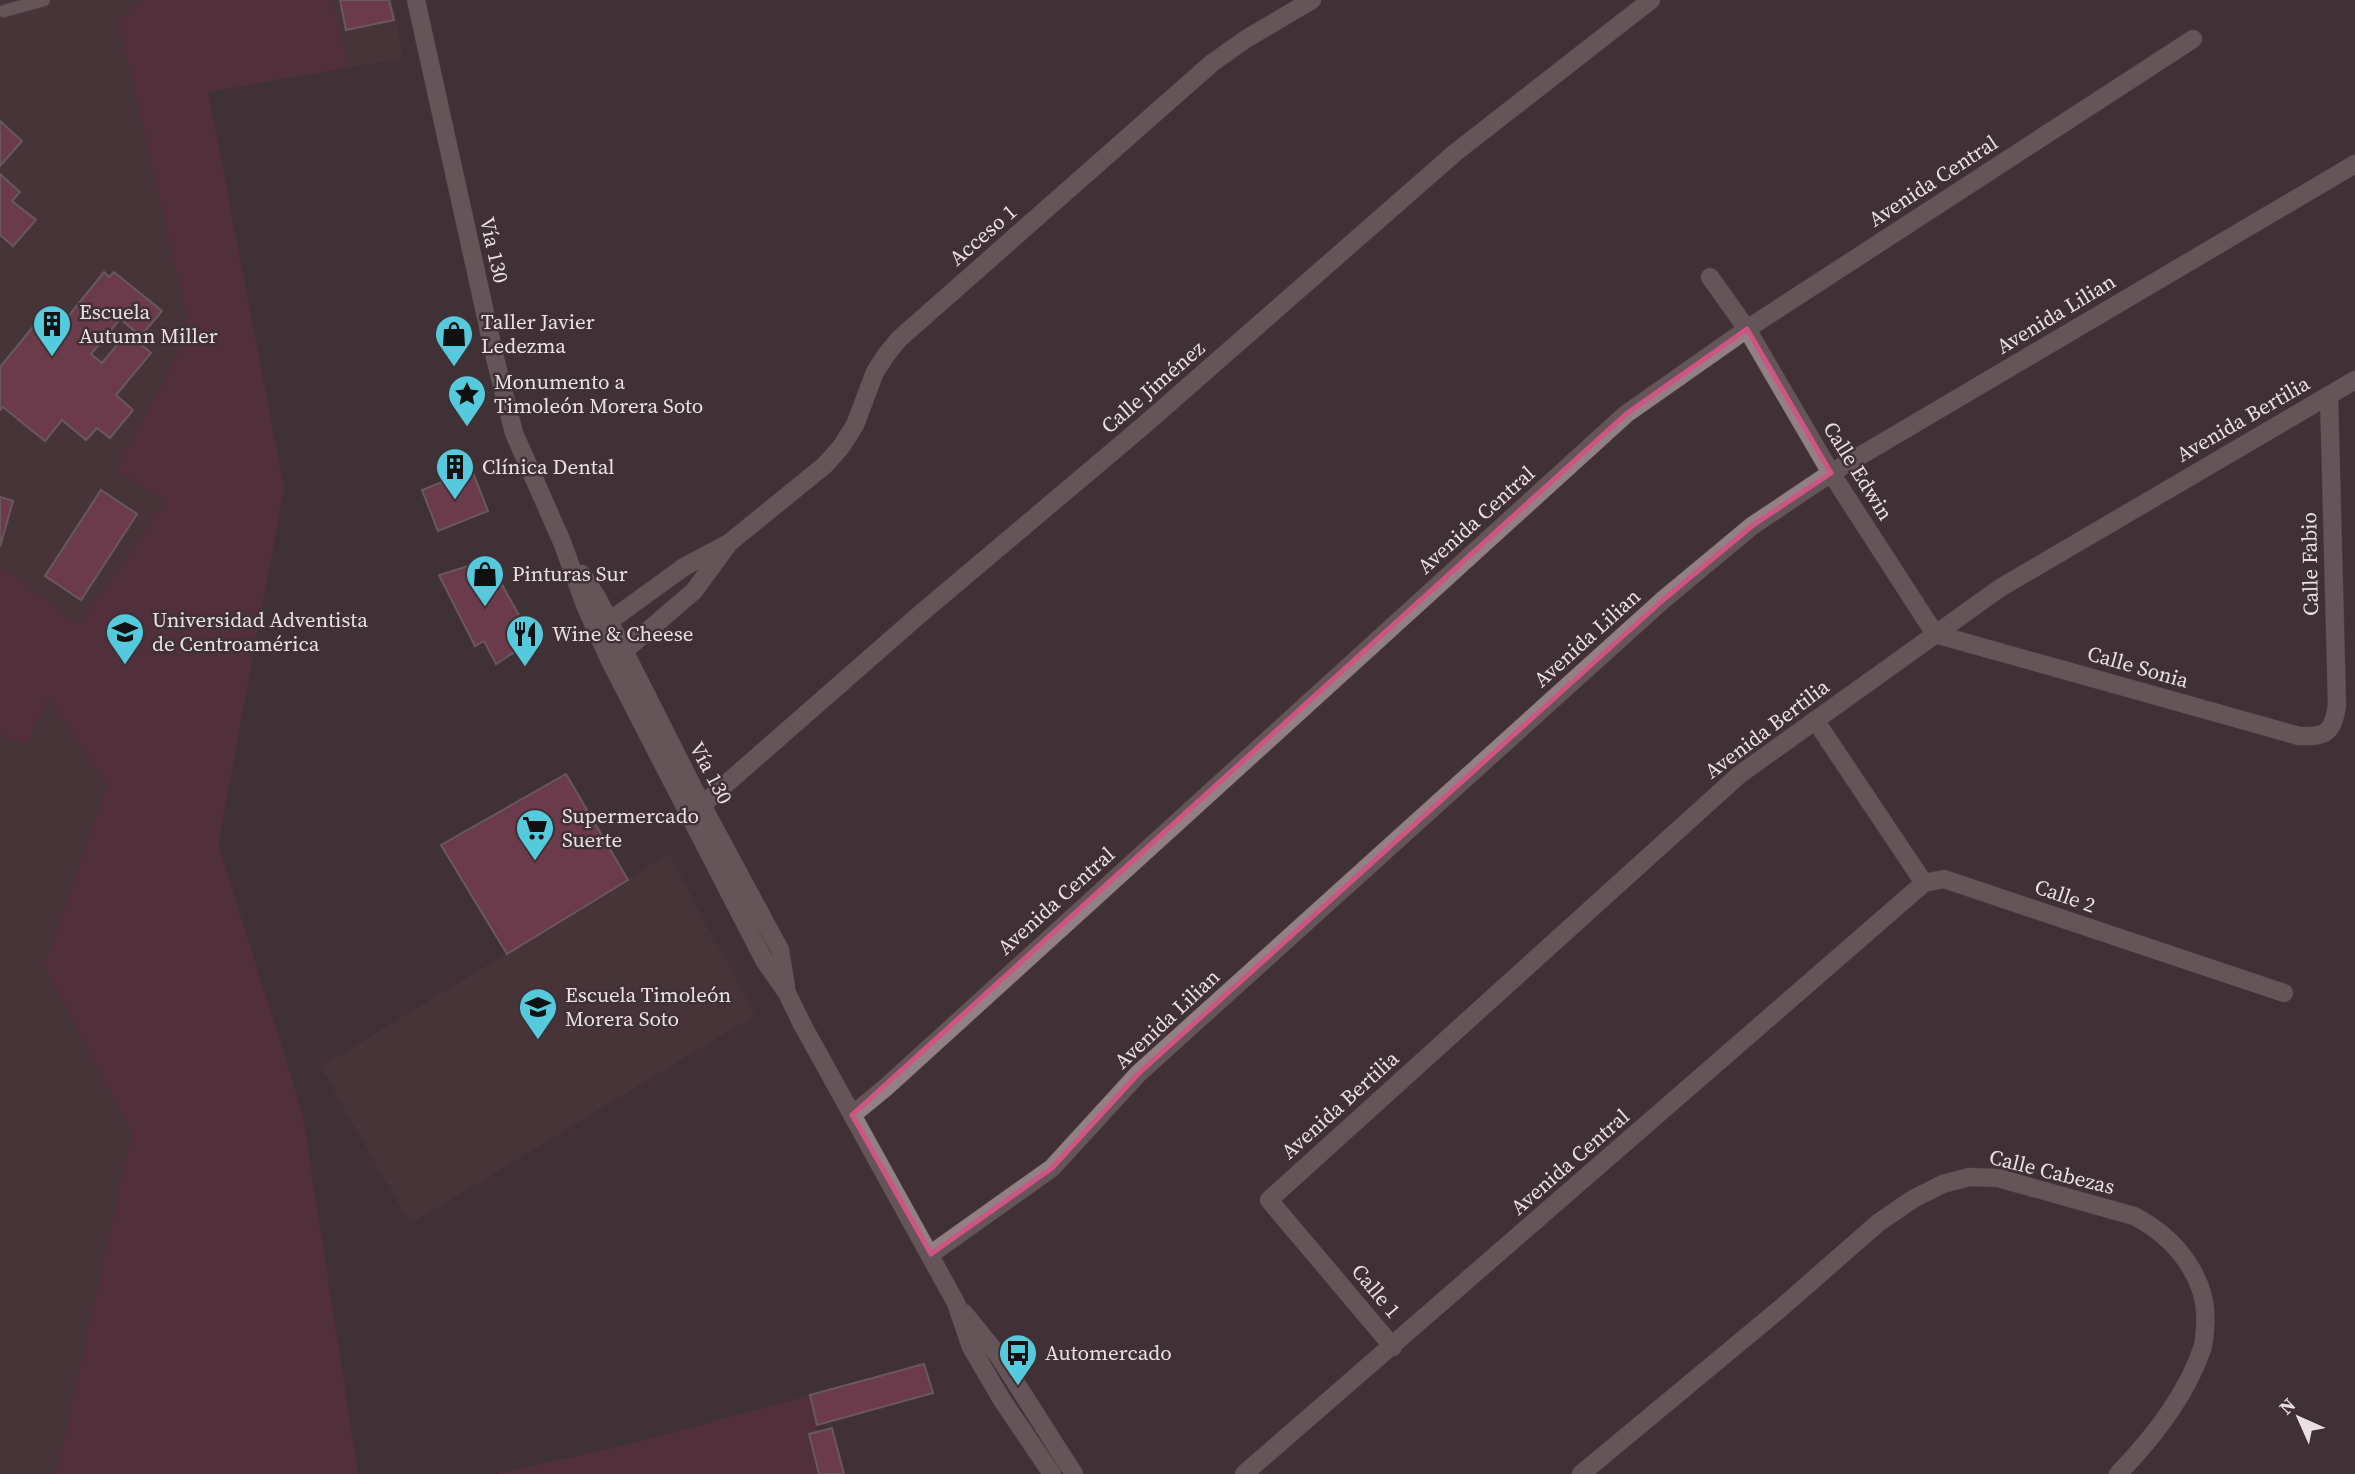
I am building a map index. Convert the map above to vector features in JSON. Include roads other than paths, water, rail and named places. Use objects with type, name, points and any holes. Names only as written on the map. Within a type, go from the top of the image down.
[{"type":"street","name":"Vía 130","points":[[416,0],[514,433],[562,542],[585,605],[610,661],[779,950],[787,993],[931,1254],[956,1303],[971,1347],[1002,1400],[1052,1474]]},
{"type":"street","name":"Acceso 1","points":[[608,622],[684,567],[729,543],[825,465],[855,425],[875,372],[899,339],[1212,63],[1246,39],[1312,0]]},
{"type":"street","name":"Calle Jiménez","points":[[695,810],[919,615],[1143,426],[1456,152],[1651,0]]},
{"type":"street","name":"Avenida Central","points":[[852,1115],[895,1079],[1626,414],[1748,330],[2193,39]]},
{"type":"street","name":"Avenida Lilian","points":[[931,1254],[1052,1168],[1139,1074],[1663,600],[1752,526],[1831,473],[2355,164]]},
{"type":"street","points":[[1710,277],[1748,330]]},
{"type":"street","name":"Calle Edwin","points":[[1748,330],[1831,473],[1935,634]]},
{"type":"street","name":"Avenida Bertilia","points":[[1269,1200],[1739,775],[2000,588],[2355,380]]},
{"type":"street","name":"Calle Fabio","points":[[2329,395],[2337,705],[2329,731]]},
{"type":"street","name":"Vía 130","points":[[562,542],[598,599],[695,810]]},
{"type":"street","name":"Acceso 1","points":[[624,652],[694,591],[729,543]]},
{"type":"street","name":"Calle Sonia","points":[[1935,634],[2299,736],[2316,737],[2329,731]]},
{"type":"street","points":[[1815,720],[1924,883]]},
{"type":"street","name":"Calle 2","points":[[1924,883],[1944,879],[2284,993]]},
{"type":"street","name":"Avenida Central","points":[[1244,1474],[1924,883]]},
{"type":"street","name":"Calle Cabezas","points":[[1581,1474],[1781,1308],[1878,1223],[1913,1199],[1943,1184],[1969,1177],[1998,1178],[2134,1216],[2152,1225],[2169,1240],[2186,1260],[2201,1286],[2206,1317],[2203,1347],[2168,1413],[2146,1445],[2118,1474]]},
{"type":"street","name":"Calle 1","points":[[1269,1200],[1393,1347]]},
{"type":"street","name":"Vía 130","points":[[956,1303],[998,1355],[1074,1474]]},
{"type":"lane","points":[[2,11],[17,0]]},
{"type":"lane","points":[[2,11],[44,0]]},
{"type":"place","name":"Escuela Autumn Miller","points":[[52,358]]},
{"type":"place","name":"Taller Javier Ledezma","points":[[454,368]]},
{"type":"place","name":"Monumento a Timoleón Morera Soto","points":[[467,428]]},
{"type":"place","name":"Clínica Dental","points":[[455,501]]},
{"type":"place","name":"Pinturas Sur","points":[[485,608]]},
{"type":"place","name":"Universidad Adventista de Centroamérica","points":[[125,666]]},
{"type":"place","name":"Wine & Cheese","points":[[525,668]]},
{"type":"place","name":"Supermercado Suerte","points":[[535,862]]},
{"type":"place","name":"Escuela Timoleón Morera Soto","points":[[538,1041]]},
{"type":"place","name":"Automercado","points":[[1018,1387]]}]
